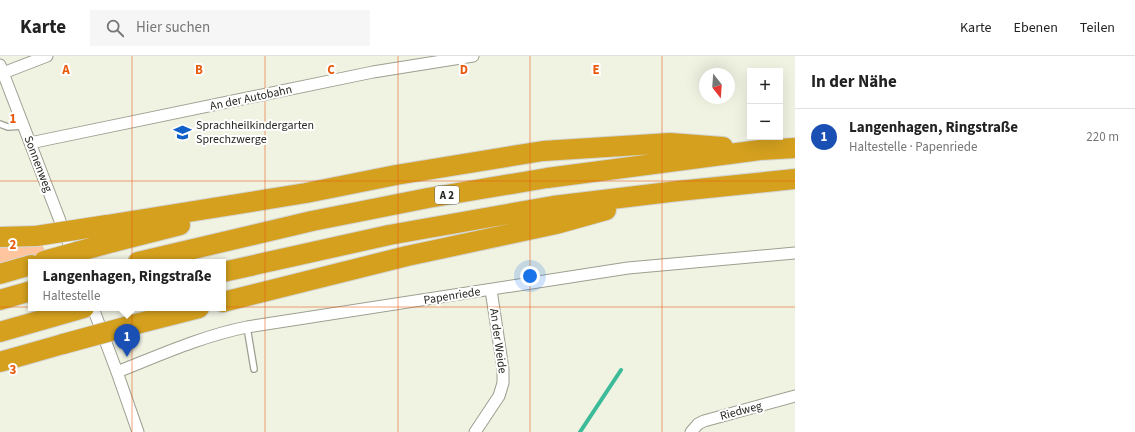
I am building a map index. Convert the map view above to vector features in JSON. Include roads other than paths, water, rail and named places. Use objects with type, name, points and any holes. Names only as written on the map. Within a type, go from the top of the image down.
[{"type":"highway","points":[[0,237],[110,234],[396,175],[543,151],[670,143],[760,150]]},
{"type":"highway","name":"A 2","points":[[151,259],[312,221],[547,178],[760,150],[795,148]]},
{"type":"highway","points":[[226,271],[389,235],[554,206],[795,179]]},
{"type":"highway","points":[[226,301],[407,256],[556,224],[678,191]]},
{"type":"highway","points":[[49,259],[110,234]]},
{"type":"highway","points":[[0,274],[28,266]]},
{"type":"highway","points":[[0,300],[28,292]]},
{"type":"highway","points":[[0,332],[73,311]]},
{"type":"highway","points":[[0,362],[187,311]]},
{"type":"highway","points":[[0,366],[21,356]]},
{"type":"street","points":[[1,69],[47,56]]},
{"type":"street","name":"An der Autobahn","points":[[30,143],[381,71],[450,58],[472,56]]},
{"type":"street","name":"Sonnenweg","points":[[1,69],[75,259]]},
{"type":"street","name":"Papenriede","points":[[117,372],[193,342],[226,331],[247,327],[628,268],[795,253]]},
{"type":"street","name":"An der Weide","points":[[475,432],[498,396],[503,383],[503,369],[491,290]]},
{"type":"street","points":[[94,311],[138,432]]},
{"type":"street","name":"Riedweg","points":[[691,432],[698,424],[704,421],[795,396]]},
{"type":"lane","points":[[0,124],[8,127],[24,126]]},
{"type":"lane","points":[[247,327],[254,369]]},
{"type":"waterway","points":[[580,432],[621,370]]},
{"type":"place","name":"Sprachheilkindergarten Sprechzwerge","points":[[183,132]]},
{"type":"place","name":"Langenhagen, Ringstraße","points":[[127,357]]}]
